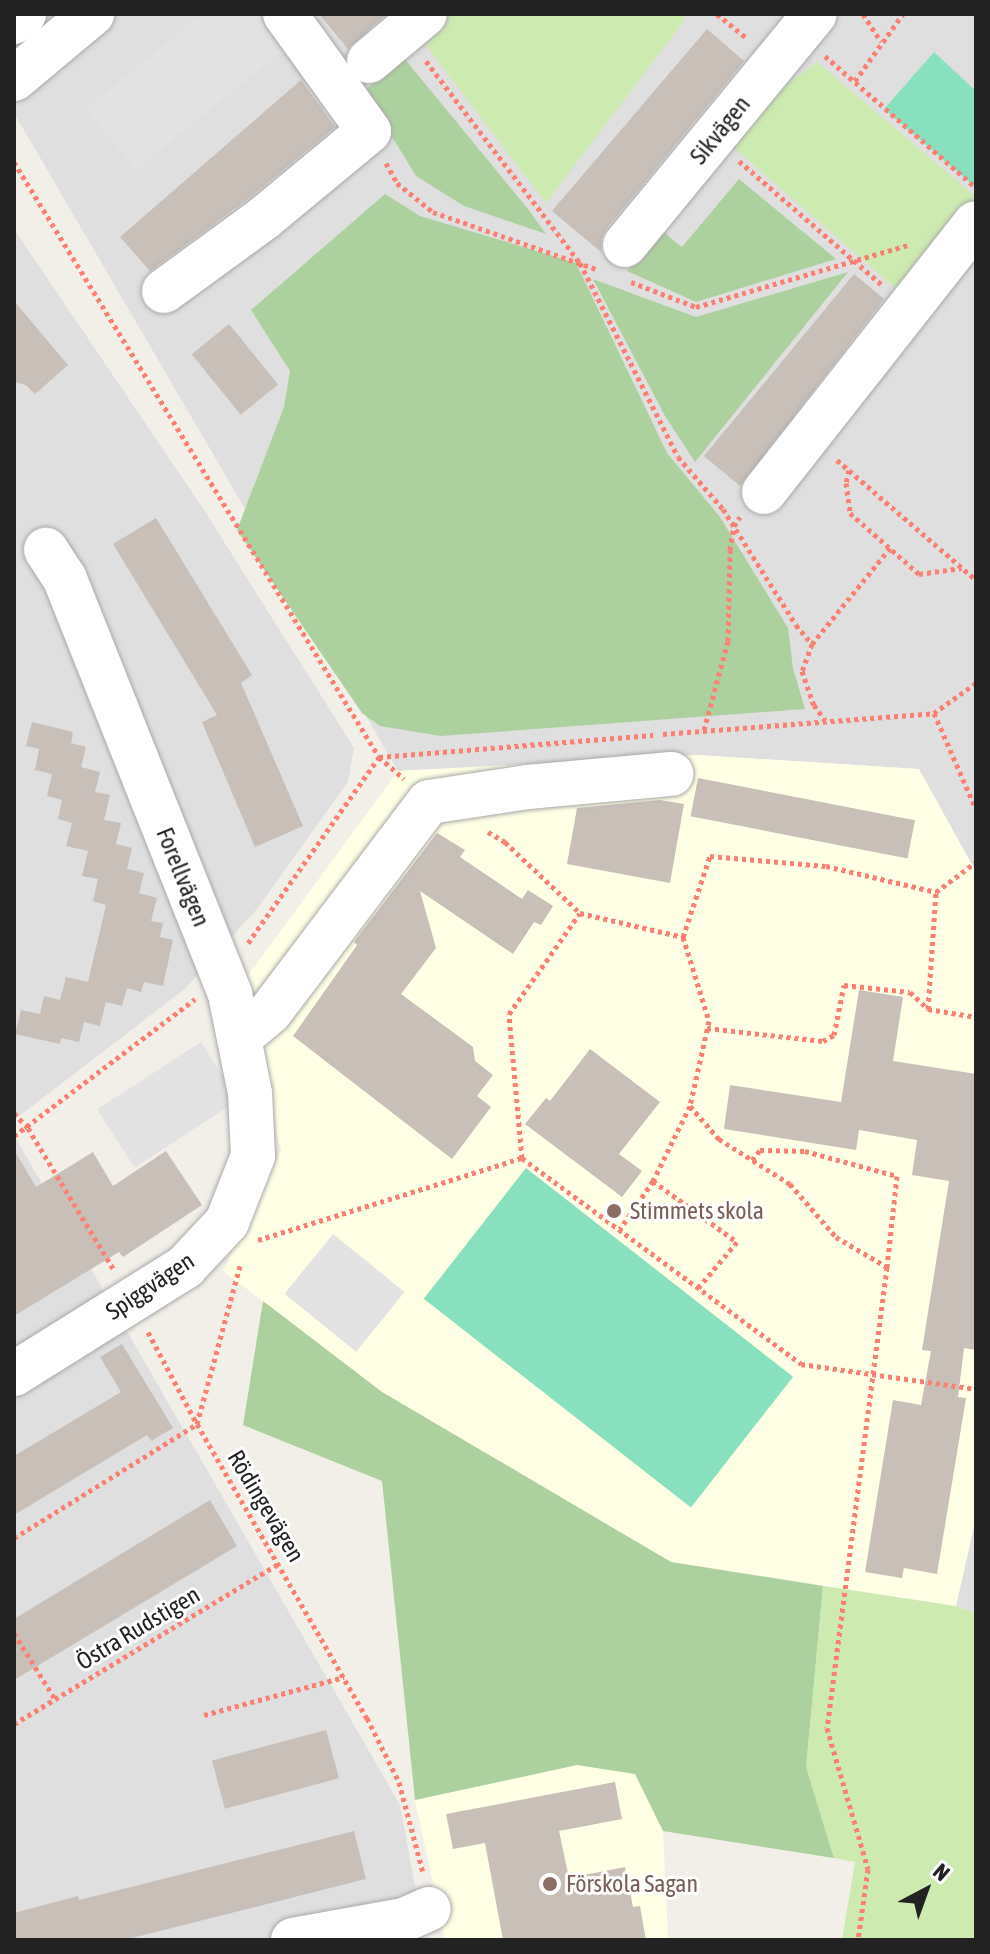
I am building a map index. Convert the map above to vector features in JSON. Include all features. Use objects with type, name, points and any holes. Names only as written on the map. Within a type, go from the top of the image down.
[{"type":"street","points":[[14,22],[24,14]]},
{"type":"street","points":[[14,79],[92,14]]},
{"type":"street","points":[[164,291],[264,218],[369,131],[285,14]]},
{"type":"street","points":[[369,61],[414,23]]},
{"type":"street","name":"Sikvägen","points":[[625,245],[714,138],[816,32]]},
{"type":"street","points":[[764,492],[976,223]]},
{"type":"street","name":"Forellvägen","points":[[46,550],[65,579],[223,978]]},
{"type":"street","points":[[239,1038],[270,1012],[429,802],[528,787],[671,774]]},
{"type":"street","name":"Spiggvägen","points":[[14,1374],[236,1233],[253,1156],[250,1093],[223,978]]},
{"type":"street","points":[[293,1940],[404,1920],[429,1909]]},
{"type":"path","points":[[863,14],[881,42]]},
{"type":"path","points":[[855,81],[903,14]]},
{"type":"path","points":[[414,23],[580,263],[678,457],[734,526],[796,625],[812,644]]},
{"type":"path","points":[[816,32],[855,81],[976,188]]},
{"type":"path","points":[[714,138],[910,309]]},
{"type":"path","points":[[14,162],[379,757]]},
{"type":"path","points":[[809,436],[976,580]]},
{"type":"path","points":[[849,470],[846,483],[850,513],[919,574],[962,568]]},
{"type":"path","points":[[704,730],[728,641],[730,550],[734,526],[750,503],[764,492]]},
{"type":"path","points":[[825,720],[814,705],[802,671],[812,644],[890,548]]},
{"type":"path","points":[[976,683],[934,713],[976,809]]},
{"type":"path","points":[[482,828],[505,842],[580,913],[683,937]]},
{"type":"path","points":[[619,1230],[653,1181],[690,1106],[709,1021],[683,937],[710,856],[826,866],[936,892]]},
{"type":"path","points":[[928,1009],[936,892],[976,862]]},
{"type":"path","points":[[580,913],[509,1014],[522,1158],[801,1364],[976,1389]]},
{"type":"path","points":[[14,1136],[223,978]]},
{"type":"path","points":[[707,1028],[823,1041],[834,1035],[844,985],[910,992],[928,1009],[976,1017]]},
{"type":"path","points":[[690,1106],[719,1139],[790,1184],[836,1237],[887,1267]]},
{"type":"path","name":"Rödingevägen","points":[[14,1113],[28,1128],[132,1300],[197,1424],[280,1563],[399,1782],[419,1853],[429,1909]]},
{"type":"path","points":[[752,1160],[760,1150],[805,1151],[897,1176],[827,1728],[868,1869],[858,1940]]},
{"type":"path","points":[[14,1538],[197,1424],[236,1233],[522,1158]]},
{"type":"path","points":[[653,1181],[737,1242],[698,1288]]},
{"type":"path","name":"Östra Rudstigen","points":[[14,1724],[280,1563]]},
{"type":"path","points":[[14,1633],[55,1699]]},
{"type":"path","points":[[204,1715],[344,1677]]},
{"type":"shaded area","points":[[14,14],[976,14],[976,872],[918,769],[698,755],[398,771],[14,113]]},
{"type":"shaded area","points":[[202,14],[287,14],[303,34],[136,170],[86,109]]},
{"type":"shaded area","points":[[14,229],[204,510],[354,748],[348,782],[257,909],[186,988],[14,1120]]},
{"type":"shaded area","name":"Stimmets skola","points":[[698,755],[919,769],[976,872],[976,1517],[956,1606],[671,1562],[382,1392],[223,1271],[281,1151],[241,985],[398,771]]},
{"type":"shaded area","points":[[201,1042],[239,1100],[135,1167],[97,1110]]},
{"type":"shaded area","points":[[14,1135],[400,1805],[425,1940],[14,1940]]},
{"type":"shaded area","points":[[333,1234],[404,1292],[356,1352],[285,1294]]},
{"type":"shaded area","points":[[976,1517],[976,1613],[956,1606]]},
{"type":"shaded area","name":"Förskola Sagan","points":[[577,1765],[635,1773],[663,1831],[668,1940],[445,1940],[415,1800]]},
{"type":"green space","points":[[453,14],[685,14],[684,21],[546,203],[422,40]]},
{"type":"green space","points":[[934,52],[976,91],[976,188],[884,109]]},
{"type":"green space","points":[[403,57],[546,234],[464,206],[416,176],[364,91]]},
{"type":"green space","points":[[817,62],[976,197],[976,204],[901,293],[732,146],[770,97]]},
{"type":"green space","points":[[739,179],[836,259],[696,302],[627,271],[661,230],[682,247]]},
{"type":"green space","points":[[385,194],[420,216],[576,263],[667,453],[720,517],[788,628],[793,668],[805,709],[441,736],[380,726],[362,713],[237,530],[284,407],[290,371],[251,310]]},
{"type":"green space","points":[[848,272],[695,462],[665,416],[593,279],[696,317]]},
{"type":"green space","points":[[526,1168],[793,1377],[691,1508],[424,1299]]},
{"type":"green space","points":[[263,1301],[382,1392],[671,1562],[823,1586],[806,1767],[834,1858],[663,1831],[635,1774],[577,1765],[415,1800],[382,1481],[243,1425]]},
{"type":"green space","points":[[823,1586],[955,1606],[976,1613],[976,1940],[842,1940],[855,1862],[834,1858],[806,1767]]},
{"type":"building","points":[[319,14],[386,14],[348,49]]},
{"type":"building","points":[[707,29],[744,61],[606,229],[601,240],[601,252],[552,211]]},
{"type":"building","points":[[301,80],[335,127],[249,198],[150,271],[120,237]]},
{"type":"building","points":[[854,274],[884,299],[740,486],[704,456]]},
{"type":"building","points":[[14,301],[68,365],[35,394],[26,385],[14,382]]},
{"type":"building","points":[[229,324],[278,385],[241,415],[192,354]]},
{"type":"building","points":[[156,518],[252,675],[241,683],[303,826],[255,847],[202,722],[217,715],[113,544]]},
{"type":"building","points":[[32,722],[73,732],[71,743],[86,747],[81,767],[100,772],[95,792],[110,795],[104,820],[121,823],[116,844],[132,848],[127,869],[144,873],[139,893],[157,898],[151,921],[163,923],[160,937],[173,940],[163,986],[144,982],[141,992],[127,988],[122,1006],[106,1002],[100,1026],[84,1022],[79,1042],[61,1038],[60,1044],[15,1034],[21,1010],[40,1014],[44,996],[60,1000],[66,977],[88,982],[106,905],[93,901],[98,879],[82,876],[88,851],[66,846],[72,823],[58,819],[62,800],[47,796],[52,774],[35,770],[39,749],[26,746]]},
{"type":"building","points":[[698,778],[915,820],[907,858],[691,816]]},
{"type":"building","points":[[660,800],[684,804],[670,883],[567,864],[577,808]]},
{"type":"building","points":[[437,833],[465,850],[460,857],[522,899],[528,890],[553,906],[541,925],[534,922],[513,954],[420,891],[436,948],[401,994],[473,1047],[475,1061],[493,1075],[477,1096],[491,1107],[452,1159],[293,1036],[357,945],[354,942]]},
{"type":"building","points":[[859,990],[903,997],[893,1061],[976,1074],[976,1350],[964,1348],[958,1397],[966,1398],[937,1574],[904,1568],[902,1578],[865,1572],[893,1400],[921,1405],[931,1351],[922,1350],[949,1181],[912,1175],[917,1140],[859,1130],[856,1150],[724,1129],[730,1085],[841,1102]]},
{"type":"building","points":[[590,1049],[660,1102],[619,1154],[642,1171],[622,1197],[525,1124],[546,1098],[550,1101]]},
{"type":"building","points":[[14,1150],[36,1187],[93,1152],[113,1186],[166,1151],[202,1205],[123,1257],[119,1252],[14,1316]]},
{"type":"building","points":[[122,1344],[173,1428],[151,1441],[147,1435],[14,1515],[14,1456],[121,1392],[100,1357]]},
{"type":"building","points":[[210,1500],[237,1546],[14,1680],[14,1619]]},
{"type":"building","points":[[326,1730],[339,1778],[225,1809],[212,1761]]},
{"type":"building","points":[[615,1782],[622,1819],[559,1831],[569,1878],[625,1867],[633,1907],[640,1906],[646,1940],[503,1940],[485,1843],[453,1849],[446,1814]]},
{"type":"building","points":[[354,1831],[366,1879],[124,1940],[14,1940],[14,1913],[78,1896],[79,1900]]},
{"type":"place","name":"Stimmets skola","points":[[614,1211]]},
{"type":"place","name":"Förskola Sagan","points":[[550,1884]]}]
